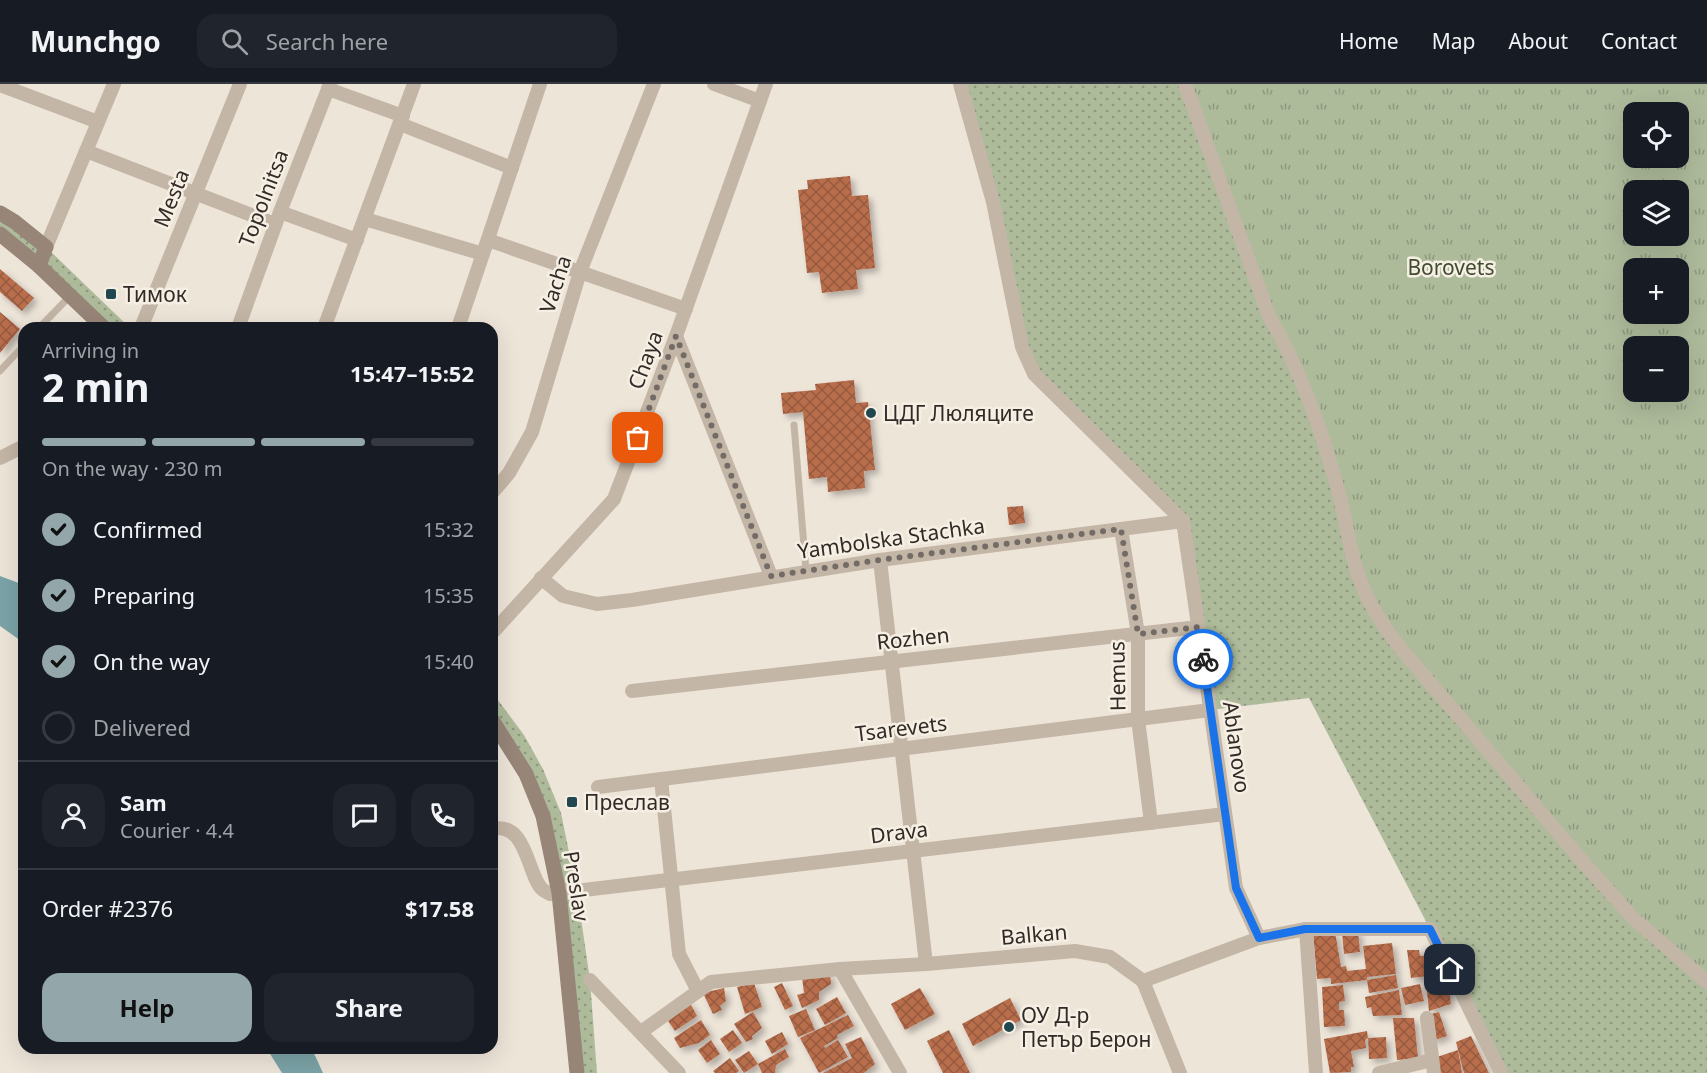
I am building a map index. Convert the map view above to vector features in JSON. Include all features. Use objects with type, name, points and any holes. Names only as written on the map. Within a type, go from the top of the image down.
[{"type":"main road","points":[[0,213],[46,247],[39,266]]},
{"type":"main road","points":[[0,234],[39,266],[98,322]]},
{"type":"main road","name":"Preslav","points":[[498,730],[526,774],[543,816],[559,893],[577,1073]]},
{"type":"street","points":[[46,247],[114,84]]},
{"type":"street","name":"Mesta","points":[[143,322],[240,84]]},
{"type":"street","points":[[326,322],[414,84]]},
{"type":"street","points":[[460,322],[540,84]]},
{"type":"street","name":"Vacha","points":[[498,486],[532,432],[580,272],[654,84]]},
{"type":"street","points":[[714,84],[760,101]]},
{"type":"street","name":"Chaya","points":[[498,626],[614,499],[686,309],[766,84]]},
{"type":"street","points":[[960,84],[993,202],[1022,347],[1027,361],[1034,374],[1183,521]]},
{"type":"street","points":[[1185,84],[1269,316],[1285,344],[1320,430],[1338,489],[1357,571],[1368,599],[1402,650],[1590,870],[1633,918],[1707,982]]},
{"type":"street","points":[[0,85],[98,122]]},
{"type":"street","points":[[329,86],[512,168]]},
{"type":"street","name":"Topolnitsa","points":[[240,322],[277,218],[329,86]]},
{"type":"street","points":[[86,151],[195,194],[357,240]]},
{"type":"street","points":[[365,219],[483,254]]},
{"type":"street","points":[[488,240],[686,309]]},
{"type":"street","points":[[676,336],[771,576]]},
{"type":"street","points":[[0,458],[18,449]]},
{"type":"street","name":"Yambolska Stachka","points":[[541,578],[563,596],[597,604],[880,560],[1183,521]]},
{"type":"street","name":"Ablanovo","points":[[1183,521],[1236,888],[1259,938]]},
{"type":"street","name":"Hemus","points":[[1121,529],[1138,634],[1138,719],[1151,823]]},
{"type":"street","points":[[880,560],[926,964]]},
{"type":"street","name":"Rozhen","points":[[632,691],[1198,627]]},
{"type":"street","name":"Tsarevets","points":[[598,787],[1210,710]]},
{"type":"street","points":[[661,779],[679,954],[698,991]]},
{"type":"street","name":"Drava","points":[[559,893],[1225,814]]},
{"type":"street","points":[[498,828],[512,833],[525,848],[541,888],[550,894],[559,893]]},
{"type":"street","points":[[1305,929],[1316,1073]]},
{"type":"street","points":[[1180,1073],[1143,981],[1259,938],[1305,929],[1430,929],[1501,1073]]},
{"type":"street","name":"Balkan","points":[[641,1032],[711,982],[840,969],[1075,951],[1110,957],[1143,981]]},
{"type":"street","points":[[840,969],[900,1073]]},
{"type":"street","points":[[590,980],[679,1073]]},
{"type":"street","points":[[1379,1073],[1433,1066],[1427,1018]]},
{"type":"lane","points":[[45,322],[70,296]]},
{"type":"lane","points":[[0,371],[18,352]]},
{"type":"lane","points":[[794,425],[807,571]]},
{"type":"green space","points":[[960,84],[1185,84],[1707,982],[1707,1073],[1501,1073],[1430,929],[1309,698],[1210,710],[1183,521],[1034,374]]},
{"type":"green space","name":"Borovets","points":[[1185,84],[1707,84],[1707,982],[1633,918],[1368,599],[1338,489]]},
{"type":"green space","points":[[0,213],[46,247],[124,322],[96,322],[0,234]]},
{"type":"green space","points":[[498,700],[524,735],[543,769],[561,813],[577,891],[590,980],[597,1073],[577,1073],[543,816],[498,731]]},
{"type":"water","points":[[0,576],[18,583],[18,639],[0,626]]},
{"type":"water","points":[[270,1054],[314,1054],[323,1073],[282,1073]]},
{"type":"building","points":[[850,176],[852,196],[868,195],[875,268],[856,270],[858,289],[822,293],[819,272],[807,273],[798,190],[808,189],[807,180]]},
{"type":"building","points":[[0,269],[34,298],[22,311],[0,292]]},
{"type":"building","points":[[0,312],[18,327],[18,331],[0,353]]},
{"type":"building","points":[[854,380],[856,403],[868,402],[875,470],[864,471],[865,488],[828,492],[827,477],[809,479],[803,412],[783,414],[781,393],[816,390],[815,384]]},
{"type":"building","points":[[1023,506],[1025,523],[1009,525],[1007,507]]},
{"type":"building","points":[[1358,931],[1360,952],[1344,954],[1342,932]]},
{"type":"building","points":[[1335,932],[1341,967],[1346,966],[1347,971],[1366,969],[1363,946],[1392,943],[1396,974],[1331,984],[1331,978],[1317,979],[1313,933]]},
{"type":"building","points":[[1407,950],[1419,950],[1420,956],[1434,955],[1443,974],[1411,978]]},
{"type":"building","points":[[830,973],[831,984],[819,992],[819,1000],[802,1008],[797,995],[804,993],[802,977]]},
{"type":"building","points":[[1396,975],[1398,988],[1369,993],[1367,980]]},
{"type":"building","points":[[1448,980],[1451,1004],[1429,1011],[1426,983]]},
{"type":"building","points":[[754,983],[762,1007],[745,1014],[737,987]]},
{"type":"building","points":[[782,983],[793,1006],[785,1010],[774,987]]},
{"type":"building","points":[[1420,984],[1424,1001],[1405,1005],[1401,988]]},
{"type":"building","points":[[1343,985],[1345,1001],[1339,1002],[1339,1010],[1344,1010],[1345,1026],[1324,1027],[1322,987]]},
{"type":"building","points":[[724,988],[726,1001],[720,1006],[722,1010],[713,1014],[703,993]]},
{"type":"building","points":[[920,988],[935,1014],[905,1030],[891,1004]]},
{"type":"building","points":[[1399,990],[1402,1015],[1373,1016],[1371,1007],[1367,1008],[1365,997]]},
{"type":"building","points":[[837,997],[846,1013],[825,1025],[816,1009]]},
{"type":"building","points":[[1010,998],[1021,1020],[973,1046],[962,1024]]},
{"type":"building","points":[[689,1001],[697,1016],[675,1031],[666,1018]]},
{"type":"building","points":[[806,1009],[815,1030],[798,1037],[789,1016]]},
{"type":"building","points":[[753,1012],[762,1028],[752,1036],[753,1039],[746,1042],[734,1024]]},
{"type":"building","points":[[1439,1012],[1447,1036],[1432,1041],[1428,1015]]},
{"type":"building","points":[[848,1015],[854,1026],[837,1035],[838,1038],[824,1046],[825,1048],[838,1040],[848,1057],[819,1073],[800,1038]]},
{"type":"building","points":[[1393,1018],[1414,1018],[1418,1058],[1397,1060]]},
{"type":"building","points":[[701,1020],[710,1035],[699,1043],[680,1048],[674,1038]]},
{"type":"building","points":[[733,1030],[742,1043],[729,1052],[720,1039]]},
{"type":"building","points":[[949,1030],[970,1073],[943,1073],[927,1041]]},
{"type":"building","points":[[1367,1031],[1366,1048],[1351,1051],[1354,1067],[1351,1067],[1351,1072],[1330,1073],[1324,1039]]},
{"type":"building","points":[[782,1032],[788,1044],[772,1054],[765,1041]]},
{"type":"building","points":[[1471,1036],[1489,1073],[1464,1073],[1456,1042]]},
{"type":"building","points":[[861,1037],[875,1064],[864,1073],[823,1073],[852,1058],[845,1044]]},
{"type":"building","points":[[1386,1037],[1387,1058],[1369,1059],[1368,1038]]},
{"type":"building","points":[[711,1040],[720,1054],[707,1063],[698,1050]]},
{"type":"building","points":[[785,1049],[789,1057],[776,1065],[775,1073],[762,1073],[758,1064]]},
{"type":"building","points":[[1458,1050],[1462,1073],[1439,1073],[1437,1057]]},
{"type":"building","points":[[749,1051],[758,1064],[744,1073],[735,1060]]},
{"type":"building","points":[[730,1058],[739,1071],[715,1073],[713,1071]]},
{"type":"way so far","points":[[638,438],[676,336],[771,576],[1121,529],[1138,634],[1198,627],[1203,659]]},
{"type":"place","name":"Тимок","points":[[111,294]]},
{"type":"place","name":"ЦДГ Люляците","points":[[871,413]]},
{"type":"place","name":"Преслав","points":[[572,802]]},
{"type":"place","name":"ОУ Д-р Петър Берон","points":[[1009,1027]]},
{"type":"route","points":[[1203,659],[1236,888],[1259,938],[1305,929],[1430,929],[1450,970]]}]
